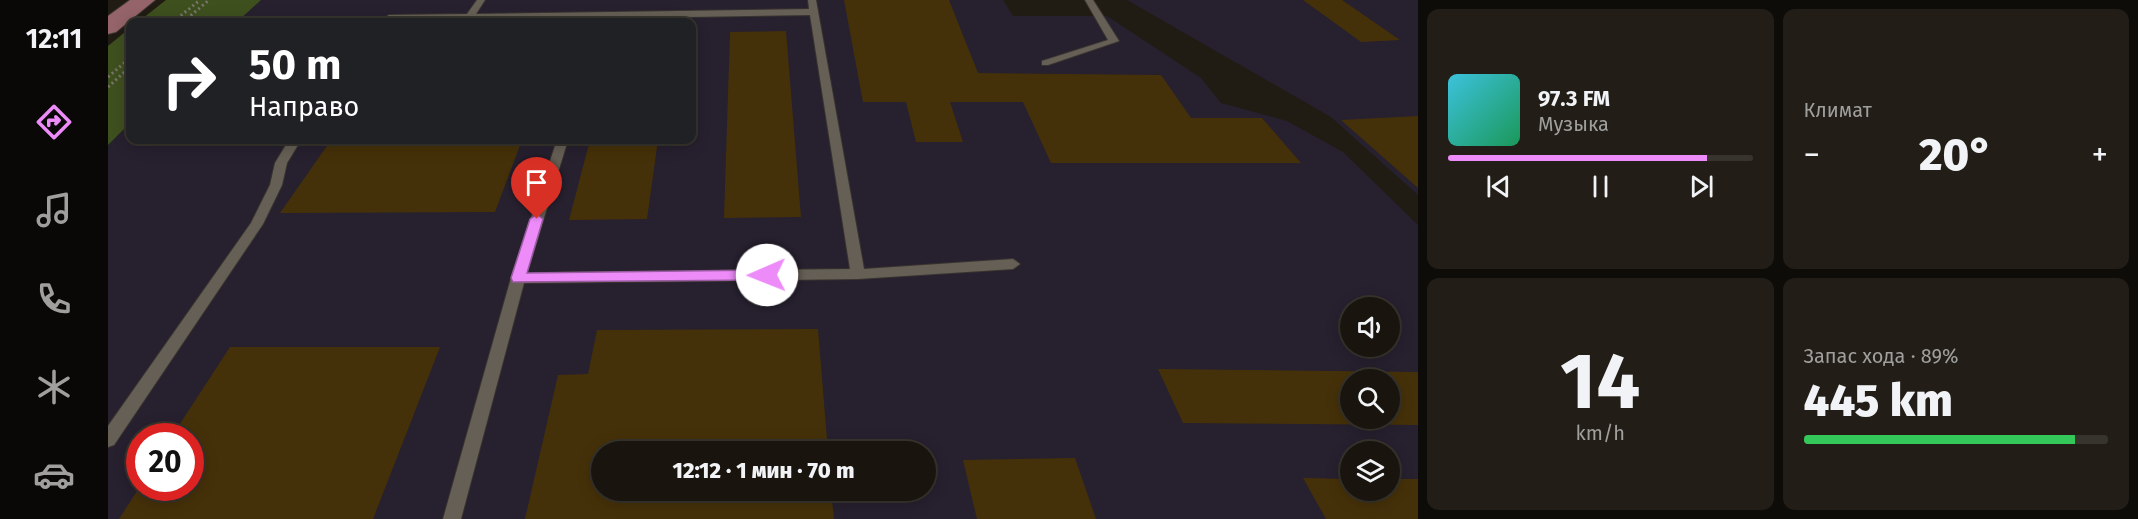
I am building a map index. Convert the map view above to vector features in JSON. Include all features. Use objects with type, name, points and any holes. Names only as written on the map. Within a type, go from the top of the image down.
[{"type":"main road","points":[[108,27],[144,0]]},
{"type":"lane","points":[[471,17],[481,0]]},
{"type":"lane","points":[[1045,63],[1114,41],[1089,0]]},
{"type":"lane","points":[[615,18],[812,6],[858,274]]},
{"type":"lane","points":[[389,18],[535,18]]},
{"type":"lane","points":[[108,440],[257,224],[276,185],[281,163],[293,144]]},
{"type":"lane","points":[[452,519],[518,278],[560,144]]},
{"type":"lane","points":[[518,278],[858,274],[1013,264]]},
{"type":"path","points":[[178,18],[200,0]]},
{"type":"path","points":[[188,18],[209,0]]},
{"type":"path","points":[[108,77],[126,61]]},
{"type":"path","points":[[108,87],[126,71]]},
{"type":"shaded area","points":[[261,0],[1003,0],[1013,16],[1107,16],[1201,78],[1221,103],[1287,121],[1343,152],[1418,225],[1418,519],[108,519],[108,145],[126,127],[126,144],[696,144],[696,18],[241,18]]},
{"type":"shaded area","points":[[1127,0],[1418,0],[1418,195],[1331,117]]},
{"type":"green space","points":[[166,0],[261,0],[241,18],[143,18]]},
{"type":"green space","points":[[126,31],[126,127],[108,145],[108,46]]},
{"type":"building","points":[[844,0],[949,0],[978,73],[1161,75],[1191,118],[1262,118],[1301,163],[1051,163],[1023,102],[950,102],[963,142],[916,142],[906,102],[863,102]]},
{"type":"building","points":[[1303,0],[1342,0],[1400,40],[1361,42]]},
{"type":"building","points":[[786,31],[801,217],[724,218],[730,32]]},
{"type":"building","points":[[1418,116],[1418,188],[1341,120]]},
{"type":"building","points":[[328,144],[520,144],[495,212],[280,213]]},
{"type":"building","points":[[589,144],[657,144],[647,219],[569,220]]},
{"type":"building","points":[[818,329],[827,441],[591,441],[591,501],[832,501],[834,519],[525,519],[558,375],[588,374],[597,330]]},
{"type":"building","points":[[230,347],[440,347],[373,519],[119,519],[131,501],[204,501],[204,423],[180,423]]},
{"type":"building","points":[[1158,369],[1340,371],[1340,424],[1183,423]]},
{"type":"building","points":[[1400,372],[1418,372],[1418,425],[1400,425]]},
{"type":"building","points":[[1075,458],[1096,519],[977,519],[963,460]]},
{"type":"building","points":[[1303,478],[1340,479],[1340,501],[1400,501],[1400,479],[1418,479],[1418,519],[1326,519]]},
{"type":"route","points":[[537,219],[518,278],[767,275]]}]
